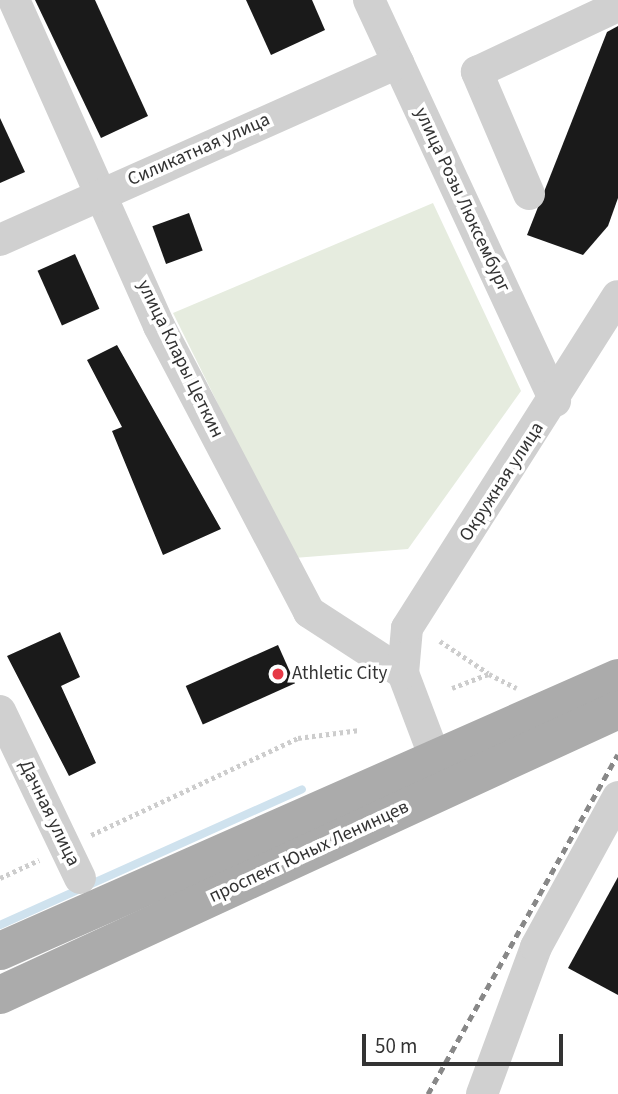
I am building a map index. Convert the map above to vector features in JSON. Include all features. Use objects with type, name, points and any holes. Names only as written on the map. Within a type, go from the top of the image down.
[{"type":"main road","name":"проспект Юных Ленинцев","points":[[0,995],[442,775],[618,678]]},
{"type":"main road","name":"проспект Юных Ленинцев","points":[[0,951],[442,775],[618,709]]},
{"type":"street","name":"улица Клары Цеткин","points":[[14,0],[104,192],[159,326],[309,612],[403,673]]},
{"type":"street","name":"улица Розы Люксембург","points":[[369,0],[555,401]]},
{"type":"street","points":[[529,194],[477,72],[618,6]]},
{"type":"street","name":"Силикатная улица","points":[[0,240],[398,62]]},
{"type":"street","name":"Окружная улица","points":[[403,673],[407,628],[555,401],[618,296]]},
{"type":"street","points":[[403,673],[442,775]]},
{"type":"street","name":"Дачная улица","points":[[0,711],[80,878]]},
{"type":"street","points":[[482,1094],[536,947],[618,797]]},
{"type":"path","points":[[440,641],[489,674],[522,691]]},
{"type":"path","points":[[453,688],[489,674]]},
{"type":"path","points":[[0,878],[298,738],[359,730]]},
{"type":"shaded area","points":[[433,203],[521,391],[408,549],[294,558],[173,313]]},
{"type":"building","points":[[35,0],[95,0],[148,116],[101,138]]},
{"type":"building","points":[[246,0],[312,0],[325,30],[271,55]]},
{"type":"building","points":[[618,26],[618,198],[608,226],[583,255],[527,235],[607,32]]},
{"type":"building","points":[[0,118],[25,172],[0,183]]},
{"type":"building","points":[[189,213],[203,251],[166,264],[152,226]]},
{"type":"building","points":[[75,254],[99,309],[62,325],[38,271]]},
{"type":"building","points":[[117,345],[221,529],[163,555],[112,431],[122,427],[87,360]]},
{"type":"building","points":[[60,632],[80,677],[61,686],[96,763],[69,776],[7,656]]},
{"type":"building","points":[[278,645],[295,683],[203,724],[186,686]]},
{"type":"building","points":[[618,877],[618,995],[568,968]]},
{"type":"waterway","points":[[0,925],[302,789]]},
{"type":"railway","points":[[428,1094],[618,754]]},
{"type":"place","name":"Athletic City","points":[[278,674]]}]
